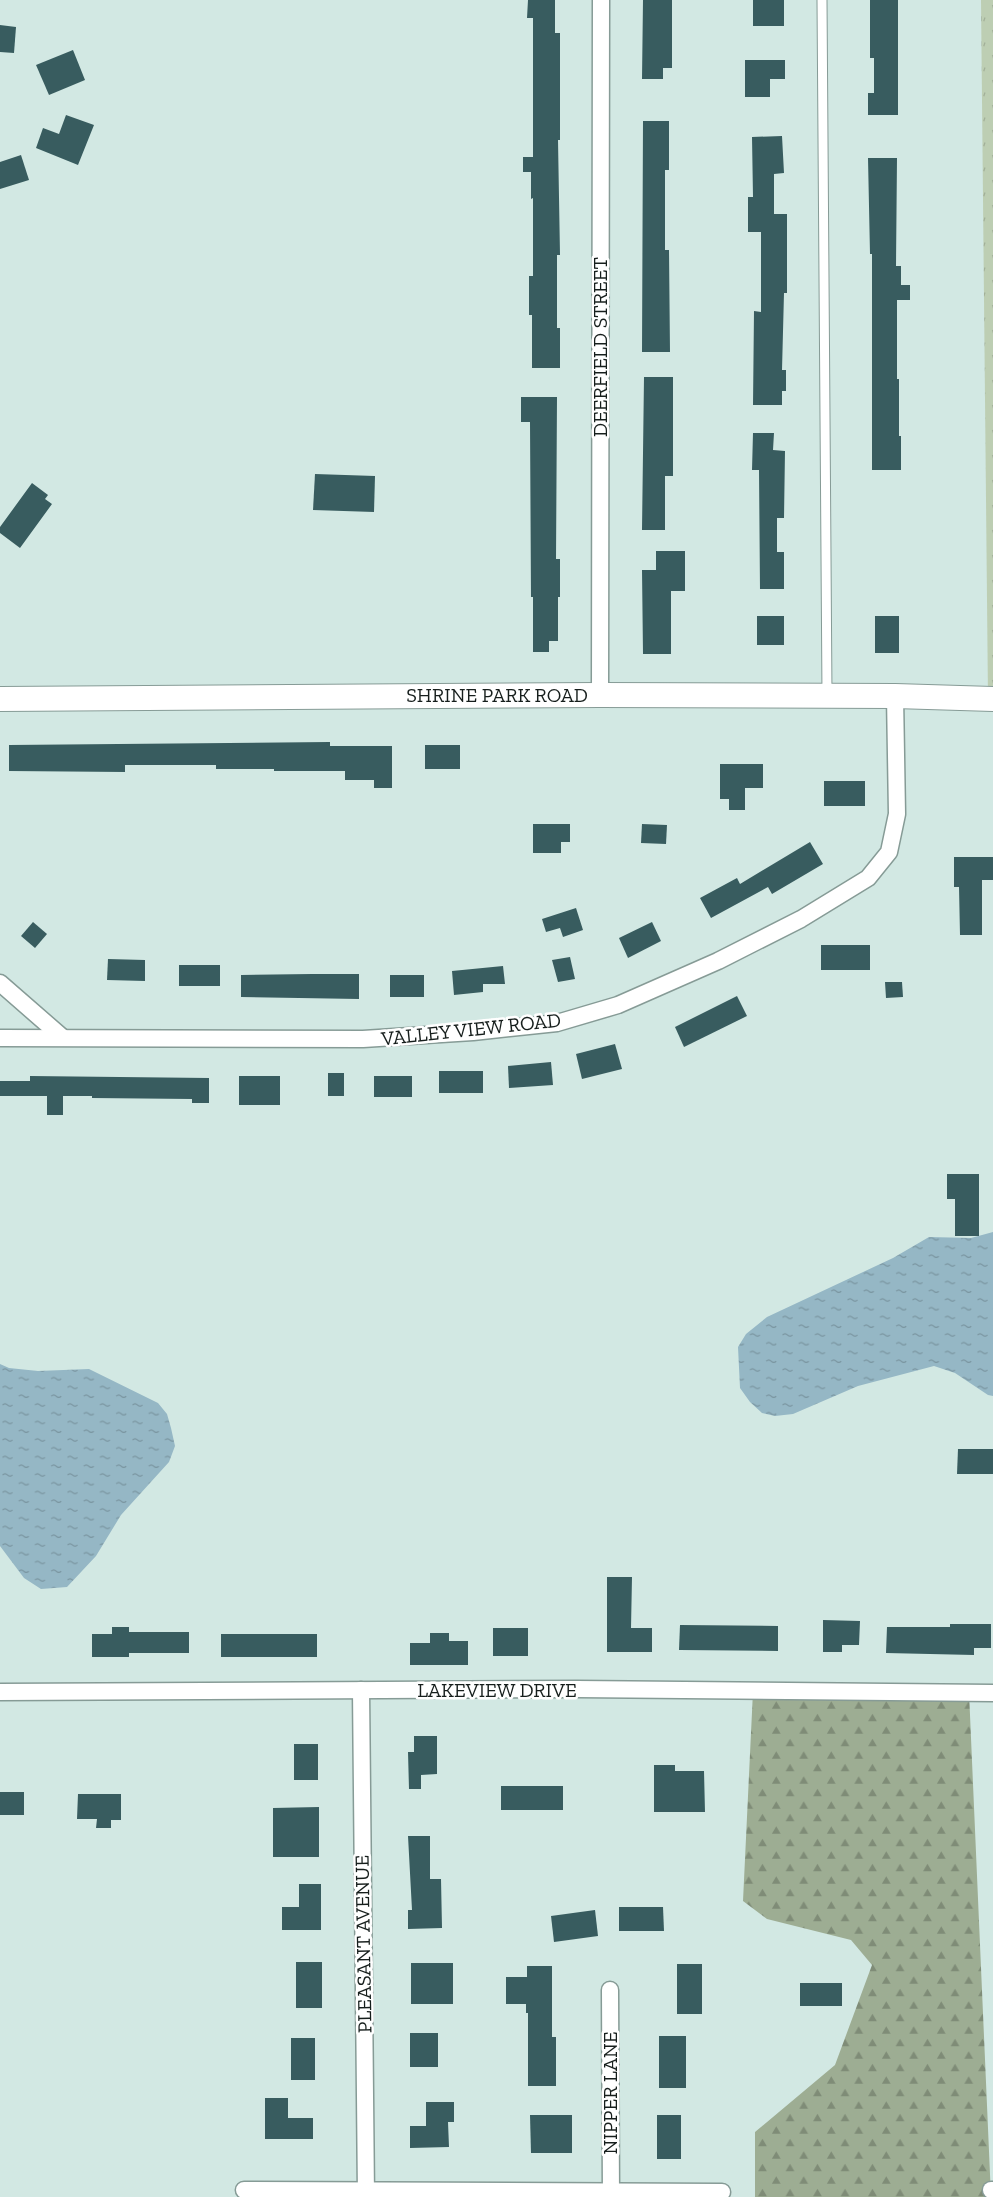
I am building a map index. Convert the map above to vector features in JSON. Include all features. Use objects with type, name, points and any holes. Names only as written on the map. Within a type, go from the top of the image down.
[{"type":"street","name":"DEERFIELD STREET","points":[[600,695],[601,0]]},
{"type":"street","name":"SHRINE PARK ROAD","points":[[0,698],[600,695],[895,696],[993,699]]},
{"type":"street","name":"VALLEY VIEW ROAD","points":[[0,1038],[372,1039],[473,1032],[557,1023],[618,1005],[718,961],[801,919],[868,878],[889,852],[897,814],[895,696]]},
{"type":"street","points":[[0,983],[62,1037]]},
{"type":"street","name":"LAKEVIEW DRIVE","points":[[0,1692],[577,1689],[993,1693]]},
{"type":"street","name":"PLEASANT AVENUE","points":[[361,1690],[366,2194]]},
{"type":"street","name":"NIPPER LANE","points":[[610,1990],[611,2195]]},
{"type":"street","points":[[244,2190],[366,2194],[611,2195],[722,2192]]},
{"type":"lane","points":[[822,0],[827,696]]},
{"type":"green space","points":[[981,0],[993,0],[993,699],[988,699]]},
{"type":"green space","points":[[753,1691],[969,1692],[991,2197],[755,2197],[755,2132],[835,2065],[872,1965],[851,1940],[767,1919],[743,1901]]},
{"type":"water","points":[[993,1232],[993,1396],[988,1395],[955,1373],[934,1366],[858,1386],[793,1414],[775,1416],[762,1413],[750,1402],[740,1388],[738,1347],[746,1334],[767,1317],[893,1258],[929,1237],[971,1238]]},
{"type":"water","points":[[0,1364],[9,1368],[38,1371],[89,1369],[158,1403],[167,1414],[175,1446],[169,1462],[121,1515],[96,1556],[67,1587],[41,1589],[24,1578],[0,1546]]},
{"type":"building","points":[[528,0],[555,0],[555,33],[560,33],[560,140],[558,140],[560,255],[557,255],[557,328],[560,328],[560,368],[532,368],[532,315],[529,315],[529,276],[533,276],[533,198],[531,199],[531,172],[523,172],[523,157],[533,157],[533,18],[527,18]]},
{"type":"building","points":[[643,0],[672,0],[672,68],[663,68],[663,79],[642,79]]},
{"type":"building","points":[[753,0],[784,0],[784,26],[753,26]]},
{"type":"building","points":[[870,0],[898,0],[898,115],[868,115],[868,93],[874,93],[874,58],[870,58]]},
{"type":"building","points":[[0,25],[16,27],[14,53],[0,52]]},
{"type":"building","points":[[73,50],[85,80],[49,95],[36,65]]},
{"type":"building","points":[[745,60],[785,60],[785,79],[770,79],[770,97],[745,97]]},
{"type":"building","points":[[66,115],[94,125],[78,165],[36,148],[43,128],[59,134]]},
{"type":"building","points":[[643,121],[669,121],[669,170],[665,170],[665,250],[669,250],[670,352],[642,352]]},
{"type":"building","points":[[782,136],[784,173],[774,174],[774,214],[787,214],[787,293],[784,293],[782,370],[786,370],[786,391],[782,391],[782,405],[753,405],[754,311],[761,312],[761,232],[748,232],[748,197],[753,197],[752,137]]},
{"type":"building","points":[[21,155],[29,180],[0,189],[0,162]]},
{"type":"building","points":[[868,158],[897,158],[896,266],[901,266],[901,285],[910,285],[910,300],[897,300],[897,379],[899,379],[901,470],[872,470],[872,254],[870,254]]},
{"type":"building","points":[[644,377],[673,377],[673,476],[665,476],[665,530],[642,530]]},
{"type":"building","points":[[521,397],[557,397],[556,559],[560,559],[560,597],[558,597],[558,641],[549,641],[549,652],[533,652],[530,422],[521,422]]},
{"type":"building","points":[[753,433],[774,433],[773,450],[785,451],[784,518],[777,518],[777,552],[784,552],[784,589],[760,589],[759,470],[752,470]]},
{"type":"building","points":[[315,474],[375,476],[374,512],[313,510]]},
{"type":"building","points":[[32,483],[48,495],[45,499],[52,504],[20,548],[0,533],[0,527]]},
{"type":"building","points":[[656,551],[685,551],[685,591],[671,591],[671,654],[643,654],[642,570],[656,570]]},
{"type":"building","points":[[757,616],[784,616],[784,645],[757,645]]},
{"type":"building","points":[[875,616],[899,616],[899,653],[875,653]]},
{"type":"building","points":[[330,742],[330,746],[392,746],[392,788],[374,788],[374,780],[345,780],[345,771],[216,769],[216,765],[125,765],[125,772],[9,771],[9,745]]},
{"type":"building","points":[[425,745],[460,745],[460,769],[425,769]]},
{"type":"building","points":[[720,764],[763,764],[763,788],[745,788],[745,810],[729,810],[729,799],[720,799]]},
{"type":"building","points":[[824,781],[865,781],[865,806],[824,806]]},
{"type":"building","points":[[533,824],[570,824],[570,842],[561,842],[561,853],[533,853]]},
{"type":"building","points":[[642,824],[667,825],[666,844],[641,843]]},
{"type":"building","points":[[810,842],[823,864],[772,894],[768,887],[711,918],[700,898],[737,878],[740,884]]},
{"type":"building","points":[[954,857],[993,857],[993,880],[982,880],[982,935],[960,935],[959,887],[954,887]]},
{"type":"building","points":[[576,908],[583,930],[563,937],[560,928],[546,932],[542,919]]},
{"type":"building","points":[[33,922],[47,934],[35,948],[21,936]]},
{"type":"building","points":[[652,922],[661,941],[628,958],[619,938]]},
{"type":"building","points":[[821,945],[870,945],[870,970],[821,970]]},
{"type":"building","points":[[570,957],[575,979],[558,982],[552,960]]},
{"type":"building","points":[[108,959],[145,960],[145,981],[107,980]]},
{"type":"building","points":[[179,965],[220,965],[220,986],[179,986]]},
{"type":"building","points":[[503,966],[505,984],[483,984],[483,992],[454,995],[452,971]]},
{"type":"building","points":[[359,974],[359,999],[241,997],[241,975]]},
{"type":"building","points":[[390,975],[424,975],[424,997],[390,997]]},
{"type":"building","points":[[885,982],[902,982],[903,997],[886,998]]},
{"type":"building","points":[[737,996],[747,1016],[684,1047],[675,1027]]},
{"type":"building","points":[[615,1044],[622,1069],[582,1079],[576,1054]]},
{"type":"building","points":[[551,1062],[553,1085],[509,1088],[508,1066]]},
{"type":"building","points":[[439,1071],[483,1071],[483,1093],[439,1093]]},
{"type":"building","points":[[328,1073],[344,1073],[344,1096],[328,1096]]},
{"type":"building","points":[[30,1076],[209,1078],[209,1103],[192,1103],[192,1099],[63,1096],[63,1115],[47,1115],[47,1096],[0,1096],[0,1081],[30,1081]]},
{"type":"building","points":[[239,1076],[280,1076],[280,1105],[239,1105]]},
{"type":"building","points":[[374,1076],[412,1076],[412,1097],[374,1097]]},
{"type":"building","points":[[947,1174],[979,1174],[979,1236],[955,1236],[955,1199],[947,1199]]},
{"type":"building","points":[[958,1449],[993,1449],[993,1474],[957,1474]]},
{"type":"building","points":[[607,1577],[632,1577],[631,1628],[652,1628],[652,1652],[607,1652]]},
{"type":"building","points":[[823,1620],[860,1621],[859,1645],[842,1645],[842,1652],[823,1652]]},
{"type":"building","points":[[950,1624],[991,1624],[991,1648],[974,1648],[974,1655],[886,1653],[887,1627],[950,1627]]},
{"type":"building","points":[[680,1625],[778,1626],[778,1651],[679,1650]]},
{"type":"building","points":[[112,1627],[129,1627],[129,1632],[189,1632],[189,1653],[129,1653],[129,1657],[92,1657],[92,1634],[112,1634]]},
{"type":"building","points":[[493,1628],[528,1628],[528,1656],[493,1656]]},
{"type":"building","points":[[430,1633],[449,1633],[449,1641],[468,1641],[468,1665],[410,1665],[410,1643],[430,1643]]},
{"type":"building","points":[[221,1634],[317,1634],[317,1657],[221,1657]]},
{"type":"building","points":[[414,1736],[437,1736],[437,1774],[421,1775],[421,1789],[409,1789],[408,1752],[414,1752]]},
{"type":"building","points":[[294,1744],[318,1744],[318,1780],[294,1780]]},
{"type":"building","points":[[654,1765],[675,1765],[675,1771],[704,1771],[705,1812],[654,1812]]},
{"type":"building","points":[[501,1786],[563,1786],[563,1810],[501,1810]]},
{"type":"building","points":[[0,1792],[24,1792],[24,1815],[0,1815]]},
{"type":"building","points":[[78,1794],[121,1794],[121,1820],[111,1820],[111,1828],[96,1828],[97,1819],[77,1819]]},
{"type":"building","points":[[319,1807],[319,1857],[273,1857],[273,1808]]},
{"type":"building","points":[[408,1836],[430,1836],[430,1879],[441,1879],[442,1928],[408,1929],[408,1910],[412,1910]]},
{"type":"building","points":[[299,1884],[321,1884],[321,1930],[282,1930],[282,1907],[299,1907]]},
{"type":"building","points":[[619,1907],[663,1907],[664,1931],[619,1931]]},
{"type":"building","points":[[595,1910],[598,1936],[554,1942],[551,1916]]},
{"type":"building","points":[[296,1962],[322,1962],[322,2008],[296,2008]]},
{"type":"building","points":[[411,1963],[453,1963],[453,2004],[411,2004]]},
{"type":"building","points":[[677,1964],[702,1964],[702,2014],[677,2014]]},
{"type":"building","points":[[527,1966],[552,1966],[552,2037],[556,2037],[556,2086],[528,2086],[528,2013],[526,2013],[526,2004],[506,2004],[506,1977],[527,1977]]},
{"type":"building","points":[[800,1983],[842,1983],[842,2006],[800,2006]]},
{"type":"building","points":[[410,2033],[438,2033],[438,2067],[410,2067]]},
{"type":"building","points":[[659,2036],[686,2036],[686,2088],[659,2088]]},
{"type":"building","points":[[291,2038],[315,2038],[315,2080],[291,2080]]},
{"type":"building","points":[[265,2098],[288,2098],[288,2118],[313,2118],[313,2139],[265,2139]]},
{"type":"building","points":[[426,2102],[454,2102],[454,2122],[448,2122],[449,2147],[410,2148],[410,2126],[426,2126]]},
{"type":"building","points":[[530,2115],[572,2115],[572,2153],[531,2153]]},
{"type":"building","points":[[657,2115],[681,2115],[681,2159],[657,2159]]}]
